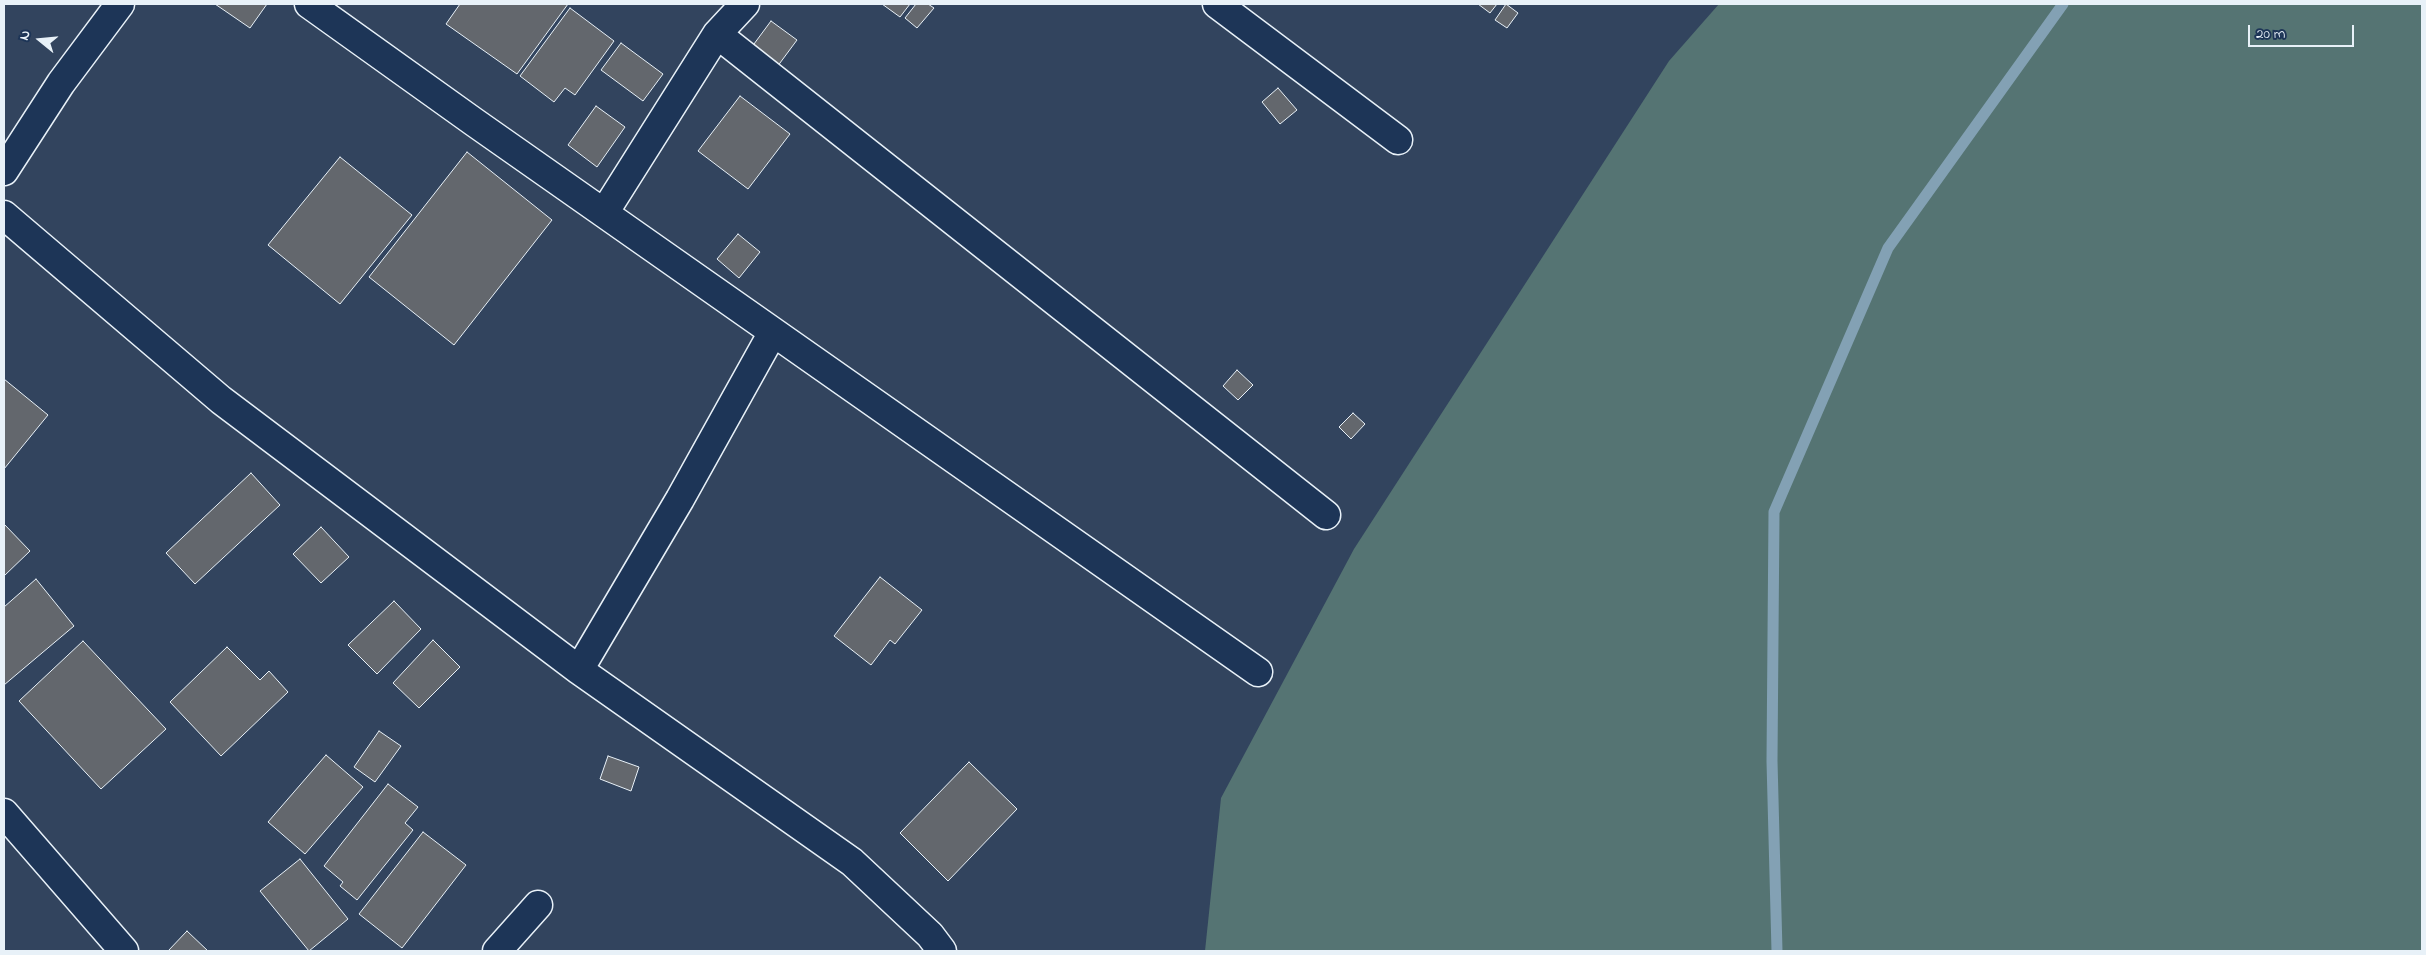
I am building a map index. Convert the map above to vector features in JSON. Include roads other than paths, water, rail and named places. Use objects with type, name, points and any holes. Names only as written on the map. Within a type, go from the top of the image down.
[{"type":"street","points":[[4,171],[61,83],[120,4]]},
{"type":"street","points":[[309,4],[1258,672]]},
{"type":"street","points":[[604,213],[717,34],[745,4]]},
{"type":"street","points":[[1217,4],[1398,140]]},
{"type":"street","points":[[717,34],[1326,515]]},
{"type":"street","points":[[4,216],[221,400],[579,670],[852,862],[930,935],[942,951]]},
{"type":"street","points":[[579,670],[680,499],[773,332]]},
{"type":"street","points":[[4,813],[124,951]]},
{"type":"street","points":[[497,951],[538,905]]},
{"type":"waterway","points":[[1777,951],[1772,761],[1774,512],[1888,248],[2063,4]]}]
